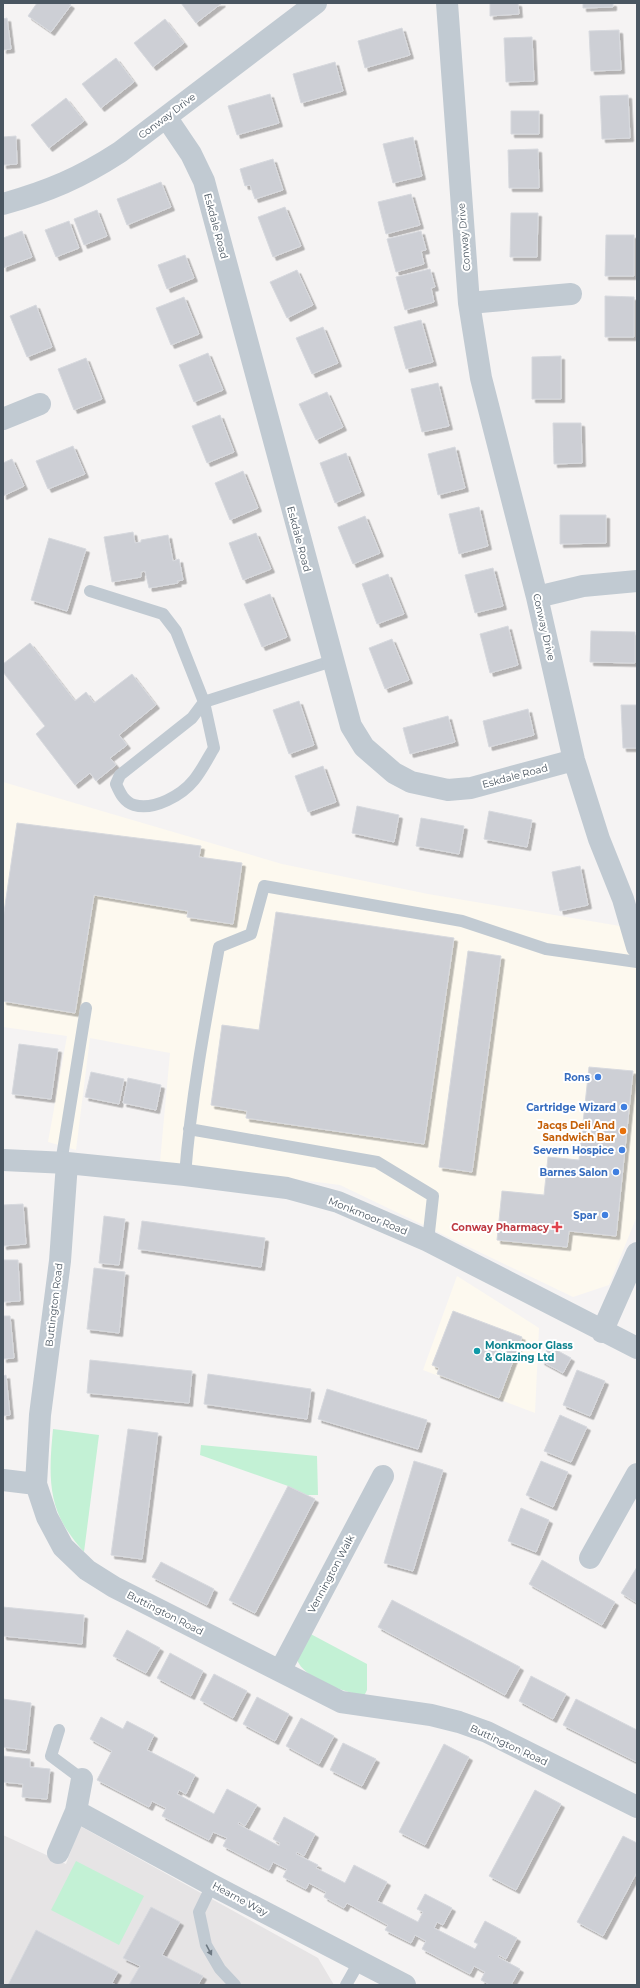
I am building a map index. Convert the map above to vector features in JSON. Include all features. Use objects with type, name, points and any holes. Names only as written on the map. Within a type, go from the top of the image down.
[{"type":"street","name":"Conway Drive","points":[[3,204],[62,185],[89,172],[120,152],[316,3]]},
{"type":"street","name":"Conway Drive","points":[[447,3],[469,303],[481,378],[537,597],[574,760],[599,839],[623,899],[637,947]]},
{"type":"street","name":"Eskdale Road","points":[[166,117],[191,154],[204,181],[332,661],[351,726],[364,747],[394,773],[411,782],[448,790],[471,788],[574,760]]},
{"type":"street","points":[[469,303],[571,294]]},
{"type":"street","points":[[3,419],[40,404]]},
{"type":"street","points":[[537,597],[583,586],[637,580]]},
{"type":"street","name":"Monkmoor Road","points":[[3,1160],[64,1163],[185,1175],[287,1188],[338,1202],[428,1240],[602,1332],[637,1348]]},
{"type":"street","name":"Buttington Road","points":[[64,1163],[60,1261],[40,1416],[36,1484],[47,1517],[63,1547],[87,1570],[114,1587],[341,1702],[431,1715],[459,1722],[487,1732],[637,1807]]},
{"type":"street","points":[[602,1332],[637,1252]]},
{"type":"street","points":[[590,1558],[637,1474]]},
{"type":"street","name":"Vennington Walk","points":[[280,1671],[383,1476]]},
{"type":"street","points":[[3,1480],[36,1484]]},
{"type":"street","points":[[58,1853],[76,1811],[82,1779]]},
{"type":"street","name":"Hearne Way","points":[[76,1811],[212,1885],[405,1985]]},
{"type":"lane","points":[[90,591],[163,614],[176,631],[204,702],[214,748],[193,781],[166,802],[150,806],[134,805],[122,797],[116,784],[120,775],[192,718],[204,702],[332,661]]},
{"type":"lane","points":[[185,1175],[189,1129],[197,1070],[219,946],[251,934],[264,886],[462,921],[546,949],[637,962]]},
{"type":"lane","points":[[64,1163],[86,1008]]},
{"type":"lane","points":[[189,1129],[377,1162],[433,1196],[428,1240]]},
{"type":"lane","points":[[59,1730],[51,1756],[82,1779]]},
{"type":"lane","points":[[212,1885],[199,1912],[206,1945],[220,1969],[235,1985]]},
{"type":"lane","points":[[346,1985],[359,1962]]},
{"type":"shaded area","points":[[3,782],[282,864],[428,894],[632,928],[637,975],[637,1216],[609,1285],[573,1297],[340,1185],[160,1162],[170,1053],[90,1038],[76,1150],[48,1142],[67,1036],[3,1027]]},
{"type":"shaded area","points":[[457,1276],[539,1328],[535,1413],[423,1370]]},
{"type":"shaded area","points":[[80,1826],[318,1958],[334,1985],[3,1985],[3,1835],[66,1864]]},
{"type":"green space","points":[[53,1429],[99,1435],[84,1552],[67,1530],[60,1518],[56,1506],[51,1481]]},
{"type":"green space","points":[[201,1445],[317,1456],[318,1495],[306,1495],[288,1486],[200,1455]]},
{"type":"green space","points":[[305,1631],[367,1664],[367,1690],[364,1696],[345,1691],[320,1681],[301,1667],[297,1658],[297,1648]]},
{"type":"green space","points":[[76,1861],[144,1896],[119,1945],[51,1910]]},
{"type":"building","points":[[37,3],[68,3],[71,5],[51,32],[28,16]]},
{"type":"building","points":[[181,3],[222,3],[196,23]]},
{"type":"building","points":[[490,3],[518,3],[519,14],[490,16]]},
{"type":"building","points":[[583,3],[613,3],[613,7],[583,8]]},
{"type":"building","points":[[7,18],[11,49],[3,50],[3,19]]},
{"type":"building","points":[[165,19],[184,43],[153,67],[134,43]]},
{"type":"building","points":[[402,28],[410,55],[365,68],[358,41]]},
{"type":"building","points":[[619,30],[621,70],[591,71],[589,31]]},
{"type":"building","points":[[532,37],[534,81],[506,82],[504,38]]},
{"type":"building","points":[[116,58],[134,82],[101,108],[82,84]]},
{"type":"building","points":[[335,62],[343,91],[301,103],[293,74]]},
{"type":"building","points":[[270,94],[279,123],[237,135],[228,106]]},
{"type":"building","points":[[628,95],[630,138],[602,139],[600,96]]},
{"type":"building","points":[[66,98],[84,121],[49,148],[31,125]]},
{"type":"building","points":[[511,111],[539,111],[539,134],[511,134]]},
{"type":"building","points":[[16,136],[17,164],[3,165],[3,137]]},
{"type":"building","points":[[413,137],[422,176],[393,183],[383,144]]},
{"type":"building","points":[[538,149],[539,188],[509,188],[508,150]]},
{"type":"building","points":[[273,159],[283,190],[255,199],[250,185],[245,186],[240,169]]},
{"type":"building","points":[[161,182],[171,207],[127,225],[117,199]]},
{"type":"building","points":[[411,194],[420,225],[386,234],[378,202]]},
{"type":"building","points":[[285,207],[301,246],[273,257],[258,217]]},
{"type":"building","points":[[97,210],[107,236],[84,245],[74,219]]},
{"type":"building","points":[[511,213],[538,213],[537,257],[510,257]]},
{"type":"building","points":[[69,221],[79,248],[56,257],[45,230]]},
{"type":"building","points":[[22,231],[32,257],[3,268],[3,238]]},
{"type":"building","points":[[421,231],[426,250],[421,251],[424,264],[396,272],[387,239]]},
{"type":"building","points":[[606,235],[634,235],[634,276],[605,276]]},
{"type":"building","points":[[185,255],[194,278],[167,289],[158,265]]},
{"type":"building","points":[[430,269],[435,287],[431,288],[434,302],[405,310],[396,277]]},
{"type":"building","points":[[297,270],[313,305],[287,318],[270,282]]},
{"type":"building","points":[[605,296],[634,297],[634,337],[605,337]]},
{"type":"building","points":[[184,297],[199,334],[171,345],[156,308]]},
{"type":"building","points":[[36,305],[52,347],[27,357],[10,316]]},
{"type":"building","points":[[421,320],[433,362],[406,369],[394,327]]},
{"type":"building","points":[[323,327],[338,363],[312,374],[296,338]]},
{"type":"building","points":[[208,353],[223,390],[194,402],[179,365]]},
{"type":"building","points":[[561,356],[561,399],[532,399],[532,357]]},
{"type":"building","points":[[86,358],[102,399],[74,410],[58,369]]},
{"type":"building","points":[[438,383],[449,426],[422,432],[411,389]]},
{"type":"building","points":[[327,392],[343,427],[316,440],[299,404]]},
{"type":"building","points":[[220,415],[234,452],[207,463],[192,426]]},
{"type":"building","points":[[553,423],[581,423],[582,463],[554,464]]},
{"type":"building","points":[[73,446],[85,474],[48,489],[36,461]]},
{"type":"building","points":[[455,447],[465,488],[438,495],[428,454]]},
{"type":"building","points":[[346,453],[361,492],[335,503],[320,463]]},
{"type":"building","points":[[12,459],[24,486],[3,496],[3,463]]},
{"type":"building","points":[[243,471],[258,508],[230,520],[215,483]]},
{"type":"building","points":[[479,507],[488,546],[459,554],[449,514]]},
{"type":"building","points":[[560,515],[606,515],[606,543],[560,544]]},
{"type":"building","points":[[365,516],[380,553],[353,564],[338,527]]},
{"type":"building","points":[[133,532],[135,543],[141,542],[141,540],[168,535],[173,561],[179,559],[183,580],[177,581],[178,583],[149,588],[145,571],[141,572],[141,577],[112,582],[104,537]]},
{"type":"building","points":[[256,533],[271,569],[243,580],[229,543]]},
{"type":"building","points":[[49,538],[86,549],[67,611],[31,600]]},
{"type":"building","points":[[493,568],[503,606],[475,613],[465,575]]},
{"type":"building","points":[[388,574],[404,614],[377,624],[362,584]]},
{"type":"building","points":[[270,594],[287,637],[262,647],[244,604]]},
{"type":"building","points":[[508,626],[518,665],[490,673],[480,634]]},
{"type":"building","points":[[591,631],[635,632],[635,663],[590,662]]},
{"type":"building","points":[[392,639],[409,680],[385,689],[369,648]]},
{"type":"building","points":[[30,643],[75,701],[86,692],[94,703],[132,674],[156,705],[119,735],[127,745],[110,758],[116,765],[96,781],[90,773],[75,785],[36,734],[45,726],[3,672],[3,664]]},
{"type":"building","points":[[299,701],[314,745],[289,754],[273,710]]},
{"type":"building","points":[[621,705],[637,705],[637,748],[623,748]]},
{"type":"building","points":[[528,709],[534,735],[489,747],[483,721]]},
{"type":"building","points":[[448,716],[455,742],[410,754],[403,728]]},
{"type":"building","points":[[323,766],[336,802],[308,812],[295,776]]},
{"type":"building","points":[[357,806],[399,815],[394,842],[352,833]]},
{"type":"building","points":[[489,811],[532,820],[527,847],[484,839]]},
{"type":"building","points":[[421,818],[464,826],[459,854],[416,846]]},
{"type":"building","points":[[17,823],[201,846],[199,857],[242,863],[233,924],[187,917],[188,911],[94,895],[75,1013],[3,1001],[3,919]]},
{"type":"building","points":[[580,866],[588,905],[560,911],[552,872]]},
{"type":"building","points":[[276,912],[454,938],[424,1144],[246,1118],[247,1111],[211,1105],[222,1025],[259,1030]]},
{"type":"building","points":[[468,951],[501,956],[472,1172],[439,1167]]},
{"type":"building","points":[[19,1044],[58,1049],[51,1099],[12,1094]]},
{"type":"building","points":[[589,1067],[633,1071],[616,1236],[569,1231],[567,1247],[497,1240],[502,1191],[544,1195],[548,1157],[579,1160]]},
{"type":"building","points":[[91,1072],[124,1079],[119,1104],[85,1097]]},
{"type":"building","points":[[128,1078],[161,1085],[156,1110],[123,1103]]},
{"type":"building","points":[[23,1204],[26,1244],[3,1246],[3,1205]]},
{"type":"building","points":[[104,1216],[125,1219],[119,1265],[99,1263]]},
{"type":"building","points":[[142,1221],[265,1238],[261,1267],[138,1249]]},
{"type":"building","points":[[3,1260],[18,1260],[20,1301],[3,1302]]},
{"type":"building","points":[[94,1268],[125,1272],[119,1333],[87,1329]]},
{"type":"building","name":"Monkmoor Glass & Glazing Ltd","points":[[453,1311],[522,1337],[499,1398],[437,1374],[439,1368],[432,1365]]},
{"type":"building","points":[[3,1316],[10,1316],[14,1358],[3,1359]]},
{"type":"building","points":[[549,1346],[571,1358],[563,1373],[541,1361]]},
{"type":"building","points":[[90,1360],[192,1371],[189,1403],[87,1393]]},
{"type":"building","points":[[577,1370],[605,1381],[590,1416],[563,1405]]},
{"type":"building","points":[[208,1374],[311,1389],[307,1419],[204,1404]]},
{"type":"building","points":[[6,1375],[10,1415],[3,1416],[3,1376]]},
{"type":"building","points":[[327,1389],[427,1420],[418,1449],[318,1419]]},
{"type":"building","points":[[560,1415],[587,1427],[571,1462],[544,1451]]},
{"type":"building","points":[[128,1429],[158,1433],[142,1559],[111,1555]]},
{"type":"building","points":[[414,1461],[443,1470],[413,1571],[384,1563]]},
{"type":"building","points":[[541,1461],[568,1472],[553,1507],[526,1495]]},
{"type":"building","points":[[288,1486],[315,1499],[255,1613],[229,1600]]},
{"type":"building","points":[[521,1508],[549,1520],[536,1552],[508,1541]]},
{"type":"building","points":[[542,1560],[615,1602],[602,1625],[529,1584]]},
{"type":"building","points":[[161,1562],[214,1589],[207,1605],[152,1577]]},
{"type":"building","points":[[637,1567],[637,1603],[621,1593]]},
{"type":"building","points":[[392,1600],[520,1667],[505,1695],[378,1627]]},
{"type":"building","points":[[3,1607],[84,1615],[82,1644],[3,1636]]},
{"type":"building","points":[[127,1630],[160,1648],[146,1673],[113,1656]]},
{"type":"building","points":[[170,1653],[203,1671],[191,1696],[157,1678]]},
{"type":"building","points":[[214,1674],[247,1691],[233,1718],[200,1700]]},
{"type":"building","points":[[531,1676],[566,1694],[553,1719],[519,1701]]},
{"type":"building","points":[[257,1697],[289,1714],[275,1741],[243,1724]]},
{"type":"building","points":[[3,1699],[31,1703],[26,1750],[3,1747]]},
{"type":"building","points":[[576,1699],[637,1730],[637,1762],[563,1725]]},
{"type":"building","points":[[101,1717],[123,1729],[127,1721],[154,1735],[147,1750],[195,1775],[186,1794],[179,1790],[177,1794],[214,1814],[227,1789],[257,1805],[245,1826],[239,1822],[238,1824],[279,1846],[280,1843],[273,1839],[284,1817],[315,1834],[304,1856],[297,1852],[296,1854],[318,1865],[316,1868],[345,1883],[354,1865],[387,1882],[377,1901],[418,1922],[423,1912],[417,1909],[425,1894],[452,1908],[443,1925],[437,1922],[434,1928],[475,1949],[478,1944],[474,1942],[485,1921],[517,1938],[506,1959],[499,1955],[498,1957],[520,1969],[511,1985],[490,1985],[481,1980],[485,1972],[474,1966],[470,1974],[422,1949],[426,1941],[415,1935],[411,1943],[385,1930],[388,1925],[347,1903],[344,1908],[324,1897],[326,1892],[309,1883],[306,1889],[283,1877],[287,1869],[273,1862],[269,1870],[223,1846],[227,1838],[213,1832],[209,1840],[162,1816],[166,1808],[152,1801],[149,1807],[97,1780],[112,1751],[90,1739]]},
{"type":"building","points":[[301,1718],[334,1736],[319,1764],[286,1746]]},
{"type":"building","points":[[343,1743],[376,1759],[362,1786],[330,1770]]},
{"type":"building","points":[[444,1744],[469,1757],[425,1845],[399,1832]]},
{"type":"building","points":[[3,1756],[30,1759],[30,1767],[50,1769],[47,1799],[22,1797],[23,1784],[3,1782]]},
{"type":"building","points":[[535,1790],[561,1804],[516,1890],[489,1876]]},
{"type":"building","points":[[623,1836],[637,1843],[637,1872],[603,1936],[577,1922]]},
{"type":"building","points":[[151,1907],[180,1922],[162,1955],[203,1976],[198,1985],[129,1985],[140,1966],[123,1958]]},
{"type":"building","points":[[36,1930],[118,1972],[112,1983],[116,1985],[8,1985]]},
{"type":"place","name":"Rons","points":[[598,1077]]},
{"type":"place","name":"Cartridge Wizard","points":[[624,1107]]},
{"type":"place","name":"Jacqs Deli And Sandwich Bar","points":[[623,1131]]},
{"type":"place","name":"Severn Hospice","points":[[622,1150]]},
{"type":"place","name":"Barnes Salon","points":[[616,1172]]},
{"type":"place","name":"Spar","points":[[605,1215]]},
{"type":"place","name":"Conway Pharmacy","points":[[557,1227]]},
{"type":"place","name":"Monkmoor Glass & Glazing Ltd","points":[[477,1351]]}]
